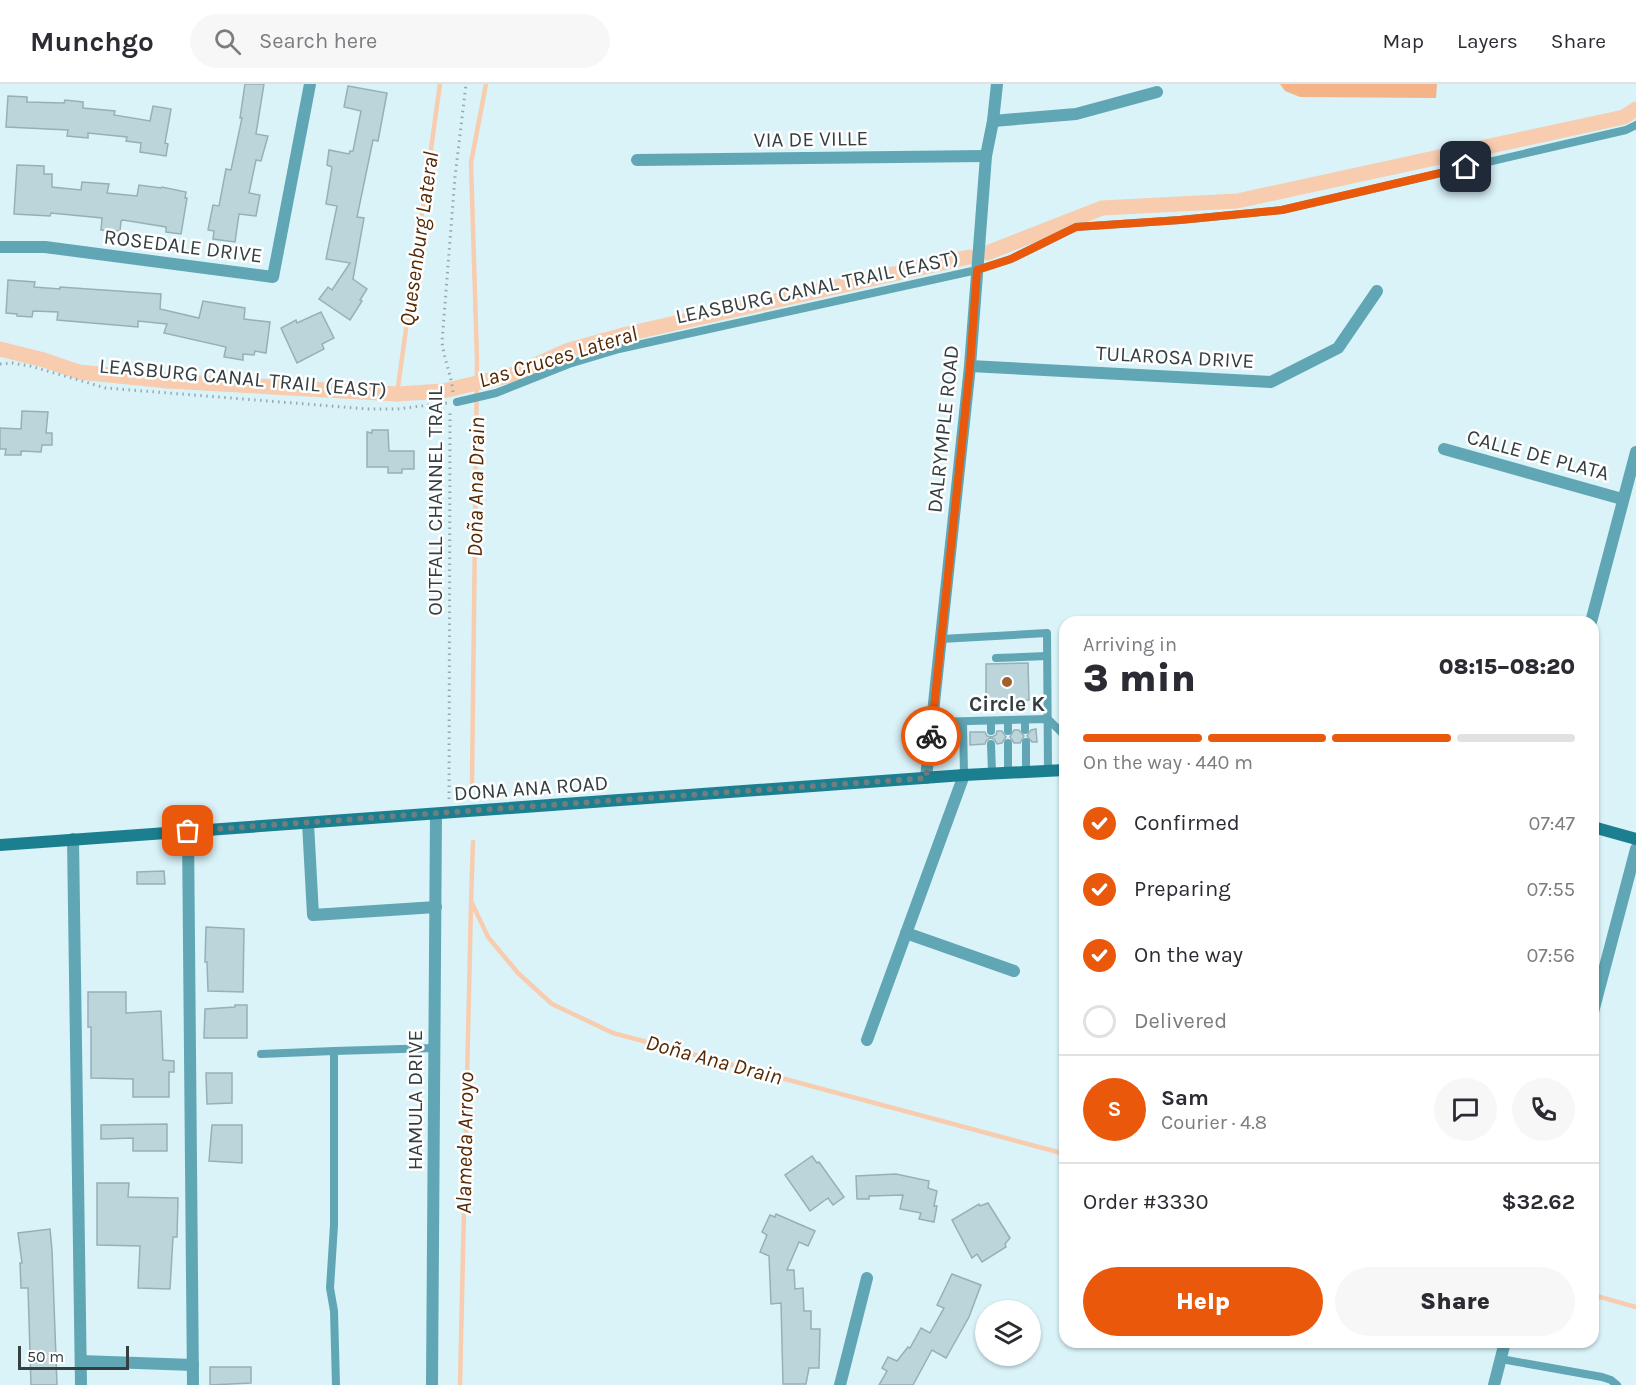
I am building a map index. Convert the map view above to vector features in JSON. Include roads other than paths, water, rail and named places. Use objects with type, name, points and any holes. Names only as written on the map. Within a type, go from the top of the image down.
[{"type":"street","name":"ROSEDALE DRIVE","points":[[0,247],[45,247],[273,277],[310,84]]},
{"type":"street","name":"DALRYMPLE ROAD","points":[[926,778],[970,366],[986,156],[997,84]]},
{"type":"street","points":[[993,121],[1076,114],[1157,92]]},
{"type":"street","name":"VIA DE VILLE","points":[[637,160],[986,156]]},
{"type":"street","name":"TULAROSA DRIVE","points":[[970,366],[1271,382],[1338,348],[1377,291]]},
{"type":"street","name":"CALLE DE PLATA","points":[[1444,449],[1622,499]]},
{"type":"street","points":[[1593,616],[1636,452]]},
{"type":"street","name":"DONA ANA ROAD","points":[[0,845],[992,773],[1059,770]]},
{"type":"street","points":[[867,1040],[964,775]]},
{"type":"street","name":"HAMULA DRIVE","points":[[432,1385],[436,814]]},
{"type":"street","points":[[308,823],[314,915],[436,907]]},
{"type":"street","points":[[1599,829],[1636,839]]},
{"type":"street","points":[[188,831],[193,1385]]},
{"type":"street","points":[[73,839],[81,1385]]},
{"type":"street","points":[[1599,989],[1636,849]]},
{"type":"street","points":[[906,933],[1014,970]]},
{"type":"street","points":[[840,1385],[867,1278]]},
{"type":"street","points":[[1494,1385],[1504,1348]]},
{"type":"street","points":[[81,1361],[193,1365]]},
{"type":"lane","name":"LEASBURG CANAL TRAIL (EAST)","points":[[454,403],[496,393],[569,364],[619,349],[977,270],[1011,259],[1076,227],[1282,210],[1626,130],[1636,125]]},
{"type":"lane","points":[[941,639],[1047,633],[1048,771]]},
{"type":"lane","points":[[996,658],[1047,656]]},
{"type":"lane","points":[[932,722],[1048,718]]},
{"type":"lane","points":[[1048,718],[1059,730]]},
{"type":"lane","points":[[1008,720],[1008,731]]},
{"type":"lane","points":[[1025,720],[1025,730]]},
{"type":"lane","points":[[991,721],[991,731]]},
{"type":"lane","points":[[963,722],[964,775]]},
{"type":"lane","points":[[1026,742],[1026,772]]},
{"type":"lane","points":[[1008,743],[1008,772]]},
{"type":"lane","points":[[991,744],[992,773]]},
{"type":"lane","points":[[261,1054],[435,1048]]},
{"type":"lane","points":[[334,1051],[334,1225],[330,1288],[334,1311],[336,1385]]},
{"type":"lane","points":[[1501,1359],[1602,1377],[1617,1385]]},
{"type":"waterway","name":"Quesenburg Lateral","points":[[397,394],[440,84]]},
{"type":"waterway","name":"Doña Ana Drain","points":[[472,783],[477,360],[471,163],[486,84]]},
{"type":"waterway","name":"Las Cruces Lateral","points":[[987,253],[1102,208],[1237,201],[1624,117],[1636,109]]},
{"type":"waterway","name":"Las Cruces Lateral","points":[[0,349],[79,372],[168,381],[397,394],[443,391],[515,374],[566,351],[627,334],[969,257]]},
{"type":"waterway","name":"Doña Ana Drain","points":[[473,842],[471,901],[488,937],[518,973],[552,1004],[613,1033],[1059,1152]]},
{"type":"waterway","name":"Alameda Arroyo","points":[[460,1385],[471,905]]},
{"type":"waterway","name":"Doña Ana Drain","points":[[1599,1297],[1636,1307]]},
{"type":"place","name":"Circle K","points":[[1007,682]]}]
